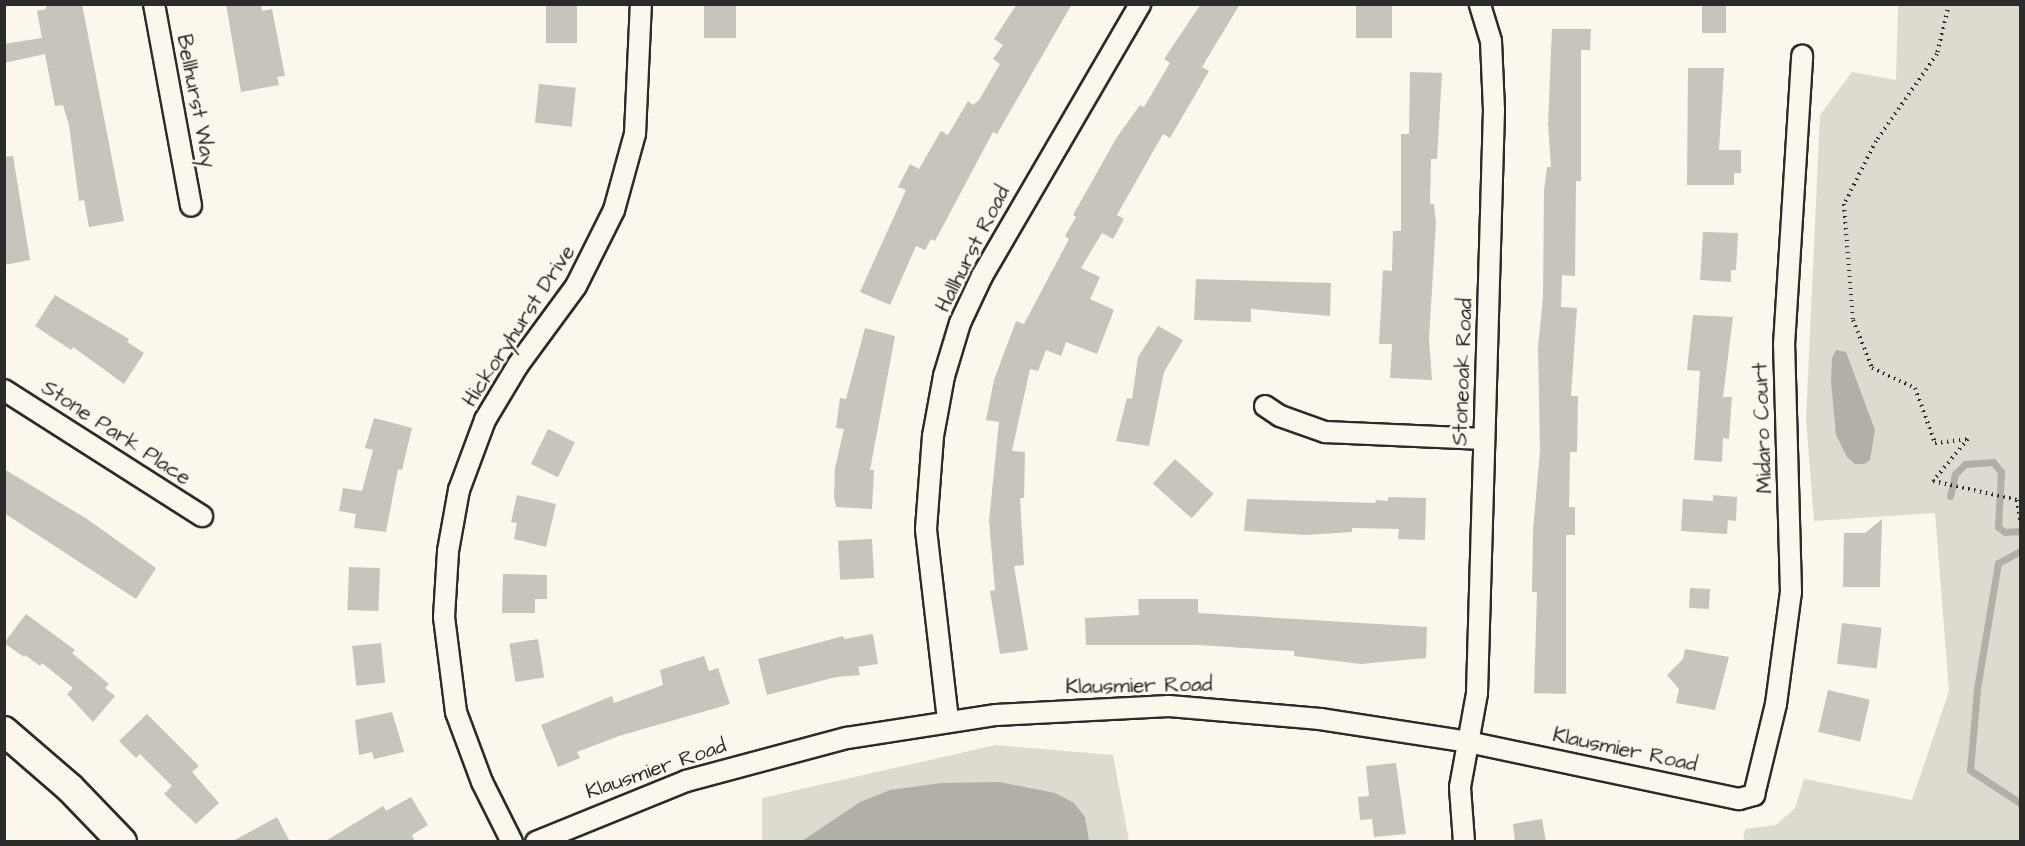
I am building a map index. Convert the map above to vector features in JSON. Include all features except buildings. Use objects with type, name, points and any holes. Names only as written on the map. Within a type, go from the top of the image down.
[{"type":"street","name":"Bellhurst Way","points":[[154,4],[192,206]]},
{"type":"street","name":"Hickoryhurst Drive","points":[[512,842],[482,782],[456,712],[444,617],[448,552],[459,490],[485,420],[518,364],[576,286],[614,210],[635,134],[641,4]]},
{"type":"street","name":"Hallhurst Road","points":[[948,720],[926,529],[929,465],[944,376],[960,323],[982,276],[1140,4]]},
{"type":"street","name":"Stoneoak Road","points":[[1464,842],[1459,811],[1477,693],[1494,68],[1480,4]]},
{"type":"street","name":"Midaro Court","points":[[1754,795],[1776,704],[1791,592],[1784,345],[1802,56]]},
{"type":"street","name":"Stone Park Place","points":[[4,390],[202,516]]},
{"type":"street","points":[[1265,406],[1302,425],[1325,432],[1484,439]]},
{"type":"street","name":"Klausmier Road","points":[[536,842],[640,797],[748,762],[847,738],[948,720],[1169,706],[1218,708],[1320,718],[1468,741],[1739,799],[1754,795]]},
{"type":"street","points":[[4,731],[70,788],[122,842]]},
{"type":"path","points":[[1949,4],[1937,54],[1876,141],[1844,204],[1853,320],[1872,368],[1915,388],[1935,443],[1968,440],[1933,481],[2017,500],[2020,520]]},
{"type":"shaded area","points":[[1898,5],[2020,5],[2020,841],[1743,842],[1745,829],[1776,825],[1795,808],[1804,779],[1912,800],[1949,691],[1935,513],[1814,521],[1806,419],[1820,115],[1852,72],[1896,80]]},
{"type":"shaded area","points":[[1836,350],[1846,352],[1875,430],[1870,460],[1864,464],[1855,464],[1847,457],[1836,435],[1831,382],[1832,358]]},
{"type":"shaded area","points":[[996,745],[1113,755],[1129,841],[762,842],[762,798]]},
{"type":"shaded area","points":[[999,782],[1055,793],[1074,803],[1085,817],[1089,841],[802,841],[860,802],[890,790],[942,783]]},
{"type":"waterway","points":[[1950,496],[1955,474],[1965,464],[1993,462],[2001,472],[1998,527],[2005,532],[2020,531]]},
{"type":"waterway","points":[[2020,551],[1998,563],[1977,689],[1970,770],[2020,803]]}]
